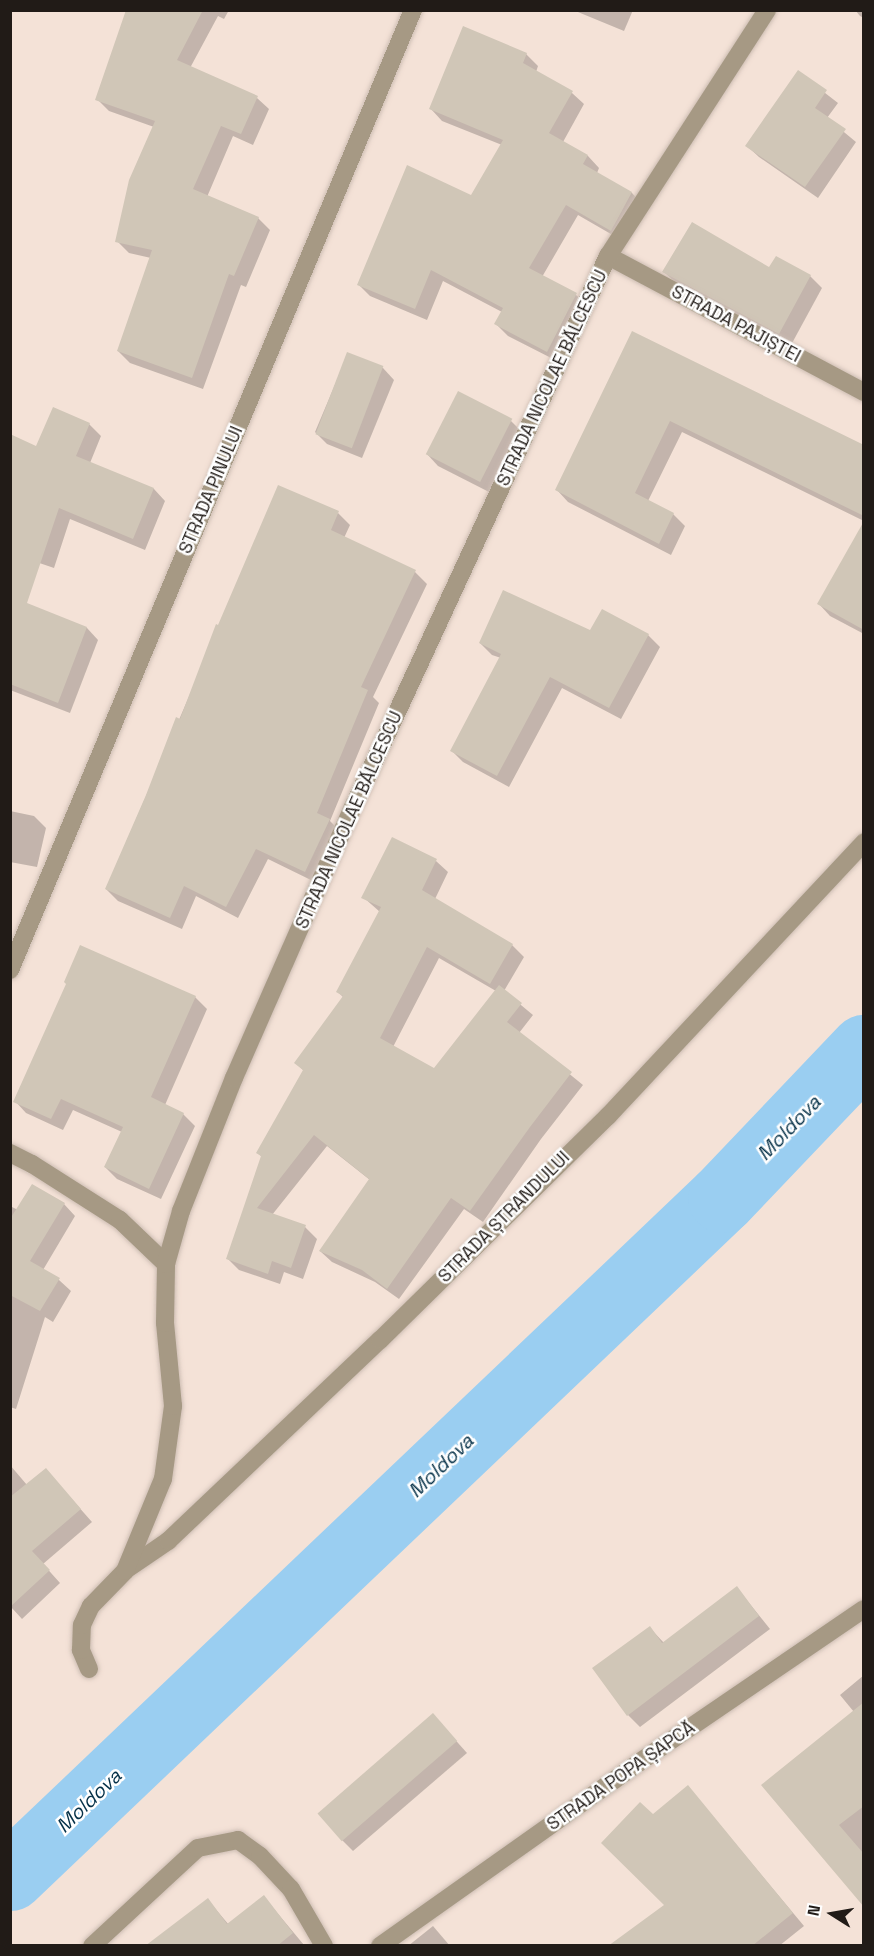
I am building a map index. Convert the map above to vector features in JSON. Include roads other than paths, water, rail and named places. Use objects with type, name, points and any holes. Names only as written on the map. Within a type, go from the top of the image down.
[{"type":"street","name":"STRADA PINULUI","points":[[10,970],[414,10]]},
{"type":"street","name":"STRADA NICOLAE BĂLCESCU","points":[[89,1669],[81,1650],[82,1625],[91,1606],[125,1570],[163,1479],[173,1406],[165,1323],[166,1264],[181,1211],[238,1068],[355,803],[608,256],[767,10]]},
{"type":"street","name":"STRADA PAJIȘTEI","points":[[608,256],[864,392]]},
{"type":"street","name":"STRADA ȘTRANDULUI","points":[[125,1570],[168,1541],[380,1340],[608,1116],[864,842]]},
{"type":"street","points":[[10,1153],[32,1164],[120,1220],[166,1264]]},
{"type":"street","name":"STRADA POPA ȘAPCĂ","points":[[380,1946],[638,1763],[864,1609]]},
{"type":"street","points":[[92,1946],[198,1848],[238,1840],[261,1856],[291,1889],[324,1946]]},
{"type":"waterway","name":"Moldova","points":[[10,1876],[722,1198],[864,1049]]}]
